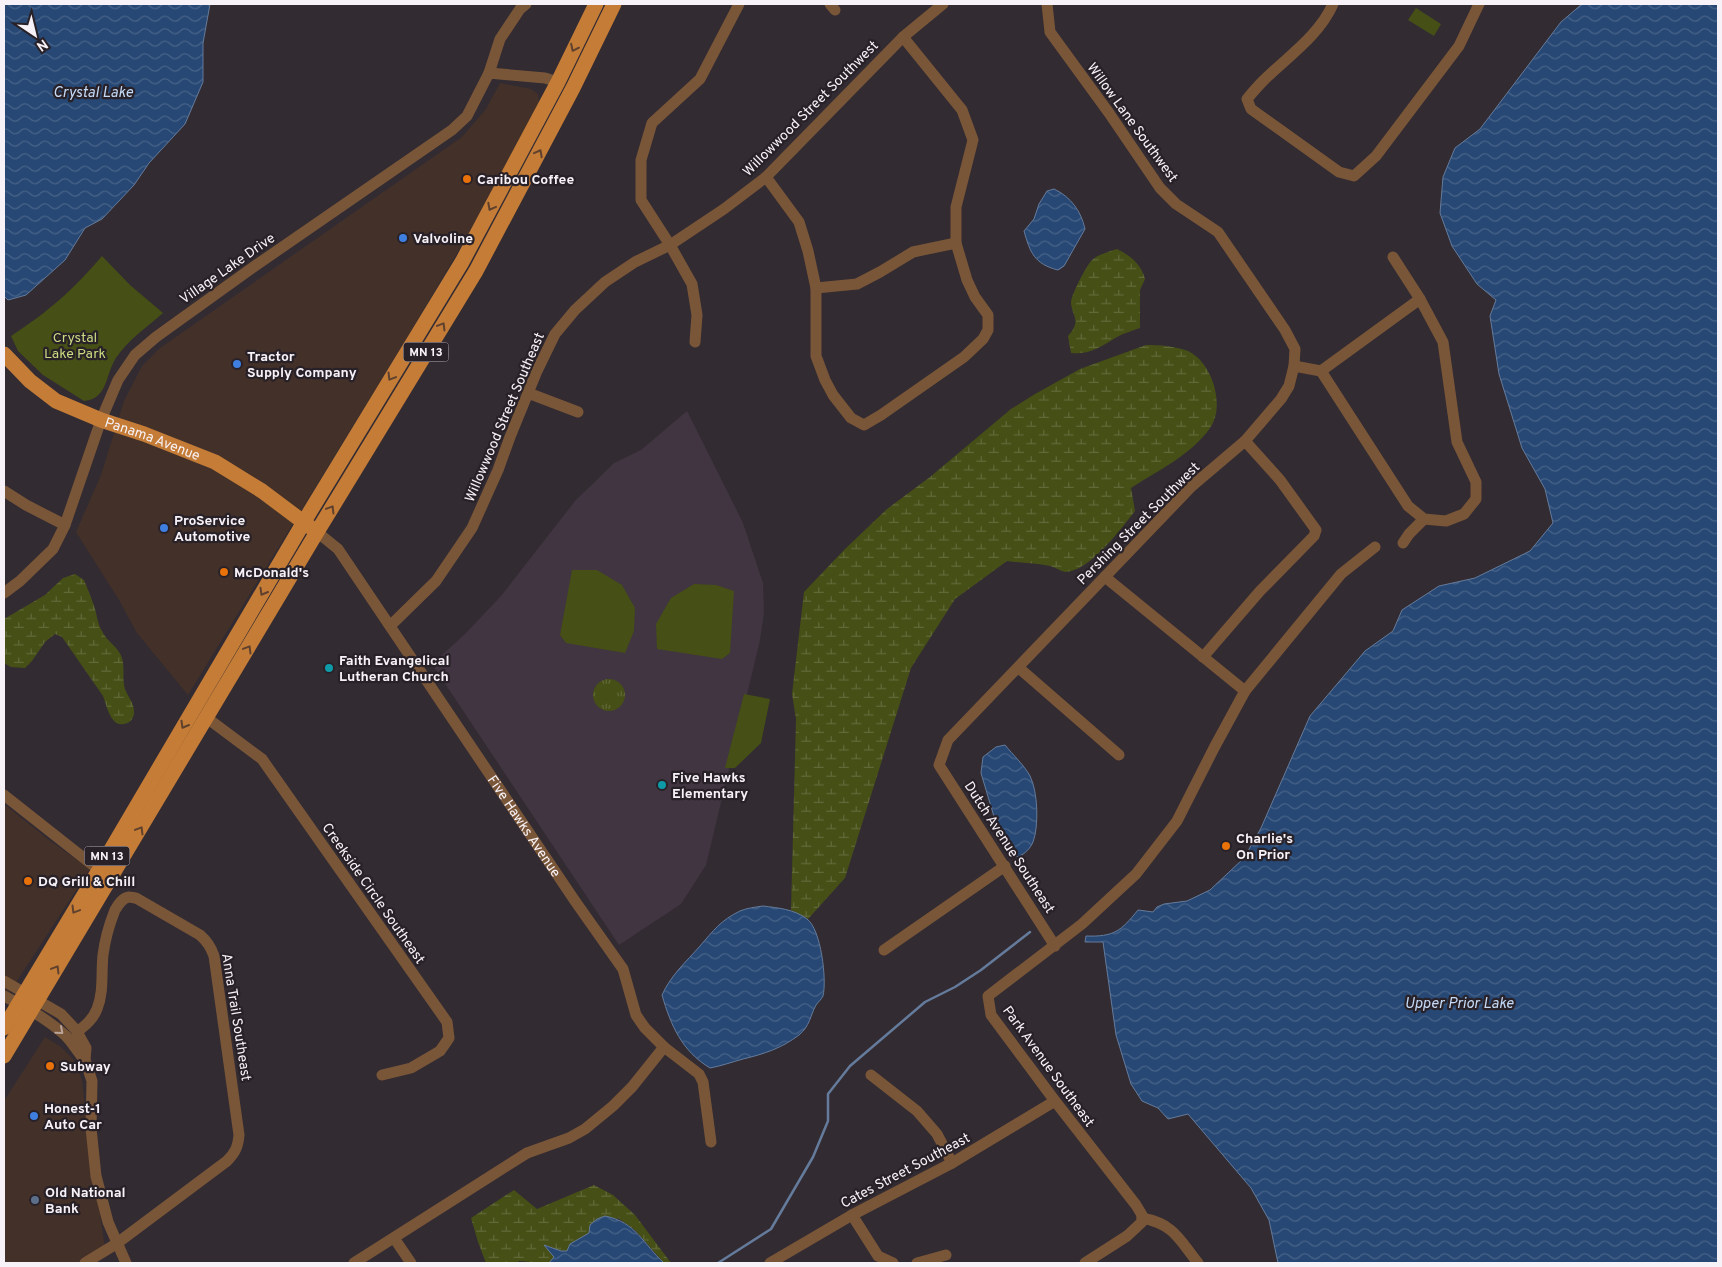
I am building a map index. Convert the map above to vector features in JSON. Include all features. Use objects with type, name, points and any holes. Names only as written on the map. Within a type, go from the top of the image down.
[{"type":"main road","name":"MN 13","points":[[4,1056],[28,1002],[99,870],[304,522],[462,262],[558,82],[596,4]]},
{"type":"main road","name":"MN 13","points":[[4,1028],[28,1002],[223,691],[317,532],[476,271],[574,88],[614,4]]},
{"type":"main road","name":"Panama Avenue","points":[[4,354],[30,381],[56,401],[101,420],[144,434],[215,462],[262,491],[304,522]]},
{"type":"main road","name":"Five Hawks Avenue","points":[[304,522],[317,532]]},
{"type":"street","name":"Village Lake Drive","points":[[4,593],[20,581],[53,549],[65,525],[101,420],[118,380],[135,355],[156,337],[252,268],[400,168],[452,130],[467,116],[489,73],[500,39],[520,9],[526,4]]},
{"type":"street","points":[[695,342],[697,315],[692,284],[641,200],[641,160],[652,123],[700,78],[739,4]]},
{"type":"street","name":"Willowwood Street Southwest","points":[[670,245],[724,209],[766,177],[903,37],[943,4]]},
{"type":"street","name":"Willow Lane Southwest","points":[[1047,4],[1050,32],[1109,113],[1160,188],[1176,204],[1218,232],[1285,330],[1295,349],[1294,366]]},
{"type":"street","points":[[1333,4],[1328,15],[1299,48],[1262,82],[1247,99],[1251,109],[1339,172],[1354,176],[1376,156],[1459,46],[1480,4]]},
{"type":"street","points":[[766,177],[799,222],[816,288],[816,356],[833,395],[851,418],[864,425],[881,415],[964,357],[983,339],[988,330],[988,315],[975,297],[967,280],[956,243],[956,207],[973,140],[962,110],[903,37]]},
{"type":"street","points":[[489,73],[545,78],[558,82]]},
{"type":"street","points":[[816,288],[857,284],[913,252],[956,243]]},
{"type":"street","name":"Willowwood Street Southeast","points":[[390,626],[436,580],[472,528],[498,470],[528,393],[555,334],[575,310],[605,282],[635,262],[670,245]]},
{"type":"street","points":[[1321,371],[1408,506],[1424,519],[1446,521],[1464,514],[1476,499],[1476,482],[1457,442],[1443,342],[1420,299],[1393,257]]},
{"type":"street","points":[[1294,366],[1321,371],[1420,299]]},
{"type":"street","name":"Pershing Street Southwest","points":[[939,765],[948,740],[1192,486],[1245,441],[1281,399],[1289,386],[1294,366]]},
{"type":"street","points":[[528,393],[578,412]]},
{"type":"street","points":[[1203,657],[1260,591],[1314,536],[1316,530],[1280,480],[1245,441]]},
{"type":"street","points":[[4,491],[26,506],[65,525]]},
{"type":"street","points":[[1402,543],[1408,534],[1424,519]]},
{"type":"street","name":"Five Hawks Avenue","points":[[317,532],[338,549],[575,901],[611,951],[623,970],[636,1015],[652,1037],[699,1074],[703,1082],[711,1142]]},
{"type":"street","points":[[1055,946],[1136,874],[1177,821],[1245,691],[1341,574],[1375,547]]},
{"type":"street","points":[[1106,577],[1245,691]]},
{"type":"street","points":[[1019,668],[1119,756]]},
{"type":"street","name":"Creekside Circle Southeast","points":[[206,718],[262,759],[447,1022],[449,1038],[440,1051],[411,1068],[382,1075]]},
{"type":"street","name":"Dutch Avenue Southeast","points":[[939,765],[1055,946]]},
{"type":"street","points":[[4,795],[99,870]]},
{"type":"street","points":[[884,950],[1004,866]]},
{"type":"street","name":"Anna Trail Southeast","points":[[77,1032],[90,1021],[97,1010],[101,995],[106,936],[111,920],[122,900],[128,897],[136,898],[200,935],[211,947],[214,956],[239,1135],[235,1154],[116,1244],[85,1263]]},
{"type":"street","name":"Park Avenue Southeast","points":[[1055,946],[1024,967],[988,996],[991,1015],[1136,1205],[1142,1214],[1142,1220]]},
{"type":"street","points":[[4,981],[63,1034],[85,1060],[92,1081],[91,1128],[96,1176],[108,1222],[116,1244],[126,1263]]},
{"type":"street","points":[[4,996],[28,1002],[61,1014],[77,1032],[86,1048],[85,1060]]},
{"type":"street","points":[[354,1263],[527,1154],[568,1138],[585,1129],[613,1106],[632,1087],[664,1047]]},
{"type":"street","points":[[871,1075],[918,1111],[936,1134],[952,1163]]},
{"type":"street","name":"Cates Street Southeast","points":[[770,1263],[852,1215],[952,1163],[1055,1101]]},
{"type":"street","points":[[852,1215],[878,1256],[893,1263]]},
{"type":"street","points":[[1085,1263],[1127,1236],[1142,1220],[1157,1221],[1164,1224],[1173,1232],[1198,1263]]},
{"type":"street","points":[[394,1238],[411,1263]]},
{"type":"street","points":[[917,1263],[946,1255]]},
{"type":"shaded area","points":[[500,83],[531,89],[538,94],[539,103],[479,216],[405,341],[188,695],[137,633],[119,600],[76,532],[101,475],[124,401],[142,366],[160,348],[462,137],[486,109]]},
{"type":"shaded area","points":[[687,411],[743,523],[763,583],[764,613],[760,640],[706,865],[681,904],[619,945],[432,664],[465,634],[501,596],[575,501],[614,463],[641,450]]},
{"type":"shaded area","points":[[4,804],[49,840],[90,869],[4,1001]]},
{"type":"shaded area","points":[[45,1037],[61,1047],[73,1059],[82,1080],[105,1248],[83,1263],[4,1263],[4,1101]]},
{"type":"green space","points":[[1416,8],[1441,24],[1434,36],[1408,20]]},
{"type":"green space","points":[[1117,249],[1135,261],[1145,279],[1140,290],[1140,328],[1090,351],[1071,353],[1068,336],[1075,326],[1071,303],[1076,287],[1092,260]]},
{"type":"green space","name":"Crystal Lake Park","points":[[102,256],[130,285],[163,313],[121,351],[112,365],[105,385],[98,396],[84,401],[43,375],[18,351],[11,336],[59,300]]},
{"type":"green space","points":[[1146,345],[1183,349],[1196,357],[1204,365],[1210,374],[1216,397],[1215,419],[1210,428],[1184,454],[1131,488],[1135,511],[1104,548],[1084,565],[1065,572],[1050,566],[1007,561],[955,599],[911,668],[845,878],[808,919],[791,910],[796,719],[792,694],[804,592],[887,509],[930,477],[1011,409],[1080,369]]},
{"type":"green space","points":[[572,570],[597,570],[622,585],[635,608],[634,631],[625,653],[566,643],[560,635]]},
{"type":"green space","points":[[75,574],[84,580],[101,629],[122,658],[124,685],[134,710],[130,722],[122,724],[113,720],[103,696],[62,637],[55,634],[45,642],[25,668],[11,667],[4,663],[4,619],[45,595],[63,578]]},
{"type":"green space","points":[[694,584],[716,585],[734,591],[730,653],[722,659],[657,649],[656,624],[671,598]]},
{"type":"green space","points":[[609,679],[615,680],[620,684],[624,689],[624,701],[620,706],[615,710],[609,711],[603,710],[598,706],[594,701],[593,695],[594,689],[598,684],[603,680]]},
{"type":"green space","points":[[744,694],[770,699],[761,743],[735,768],[725,768]]},
{"type":"green space","points":[[594,1185],[613,1195],[635,1215],[671,1263],[664,1263],[635,1230],[618,1218],[589,1233],[568,1251],[561,1251],[545,1245],[554,1257],[549,1263],[519,1261],[517,1263],[486,1263],[471,1218],[514,1190],[537,1209]]},
{"type":"water","name":"Crystal Lake","points":[[4,4],[210,4],[203,43],[203,82],[185,124],[149,163],[134,185],[102,219],[85,228],[65,260],[26,295],[8,300],[4,296]]},
{"type":"water","name":"Upper Prior Lake","points":[[1582,4],[1718,4],[1718,1263],[1278,1263],[1269,1220],[1251,1188],[1188,1114],[1168,1119],[1158,1108],[1142,1101],[1131,1084],[1116,1035],[1103,942],[1085,942],[1086,936],[1110,934],[1127,923],[1138,910],[1153,912],[1157,907],[1164,904],[1187,901],[1210,890],[1244,858],[1261,828],[1310,716],[1365,651],[1393,631],[1402,610],[1439,586],[1475,578],[1530,551],[1553,523],[1545,489],[1522,448],[1499,374],[1490,316],[1496,300],[1477,284],[1452,246],[1440,213],[1443,177],[1455,148],[1480,129],[1561,22]]},
{"type":"water","points":[[1054,189],[1074,205],[1081,216],[1085,229],[1064,266],[1058,270],[1038,261],[1028,245],[1024,231],[1034,219],[1039,204],[1047,191]]},
{"type":"water","points":[[1005,745],[1030,776],[1035,791],[1037,809],[1035,835],[1030,847],[1019,857],[1014,856],[1001,840],[981,773],[983,757],[996,747]]},
{"type":"water","points":[[763,906],[797,913],[807,919],[812,925],[822,955],[823,996],[816,1005],[805,1028],[793,1040],[765,1053],[710,1068],[692,1054],[679,1037],[669,1017],[662,995],[679,969],[722,922],[740,911]]},
{"type":"water","points":[[605,1216],[616,1219],[632,1228],[664,1263],[549,1263],[554,1257],[544,1245],[561,1251],[567,1251],[570,1244],[589,1233],[590,1225],[597,1219]]},
{"type":"waterway","points":[[718,1263],[771,1229],[813,1157],[828,1121],[828,1094],[850,1066],[925,1002],[955,987],[981,970],[1030,932]]},
{"type":"place","name":"Caribou Coffee","points":[[467,179]]},
{"type":"place","name":"Valvoline","points":[[403,238]]},
{"type":"place","name":"Tractor Supply Company","points":[[237,364]]},
{"type":"place","name":"ProService Automotive","points":[[164,528]]},
{"type":"place","name":"McDonald's","points":[[224,572]]},
{"type":"place","name":"Faith Evangelical Lutheran Church","points":[[329,668]]},
{"type":"place","name":"Five Hawks Elementary","points":[[662,785]]},
{"type":"place","name":"Charlie's On Prior","points":[[1226,846]]},
{"type":"place","name":"DQ Grill & Chill","points":[[28,881]]},
{"type":"place","name":"Subway","points":[[50,1066]]},
{"type":"place","name":"Honest-1 Auto Car","points":[[34,1116]]},
{"type":"place","name":"Old National Bank","points":[[35,1200]]}]
